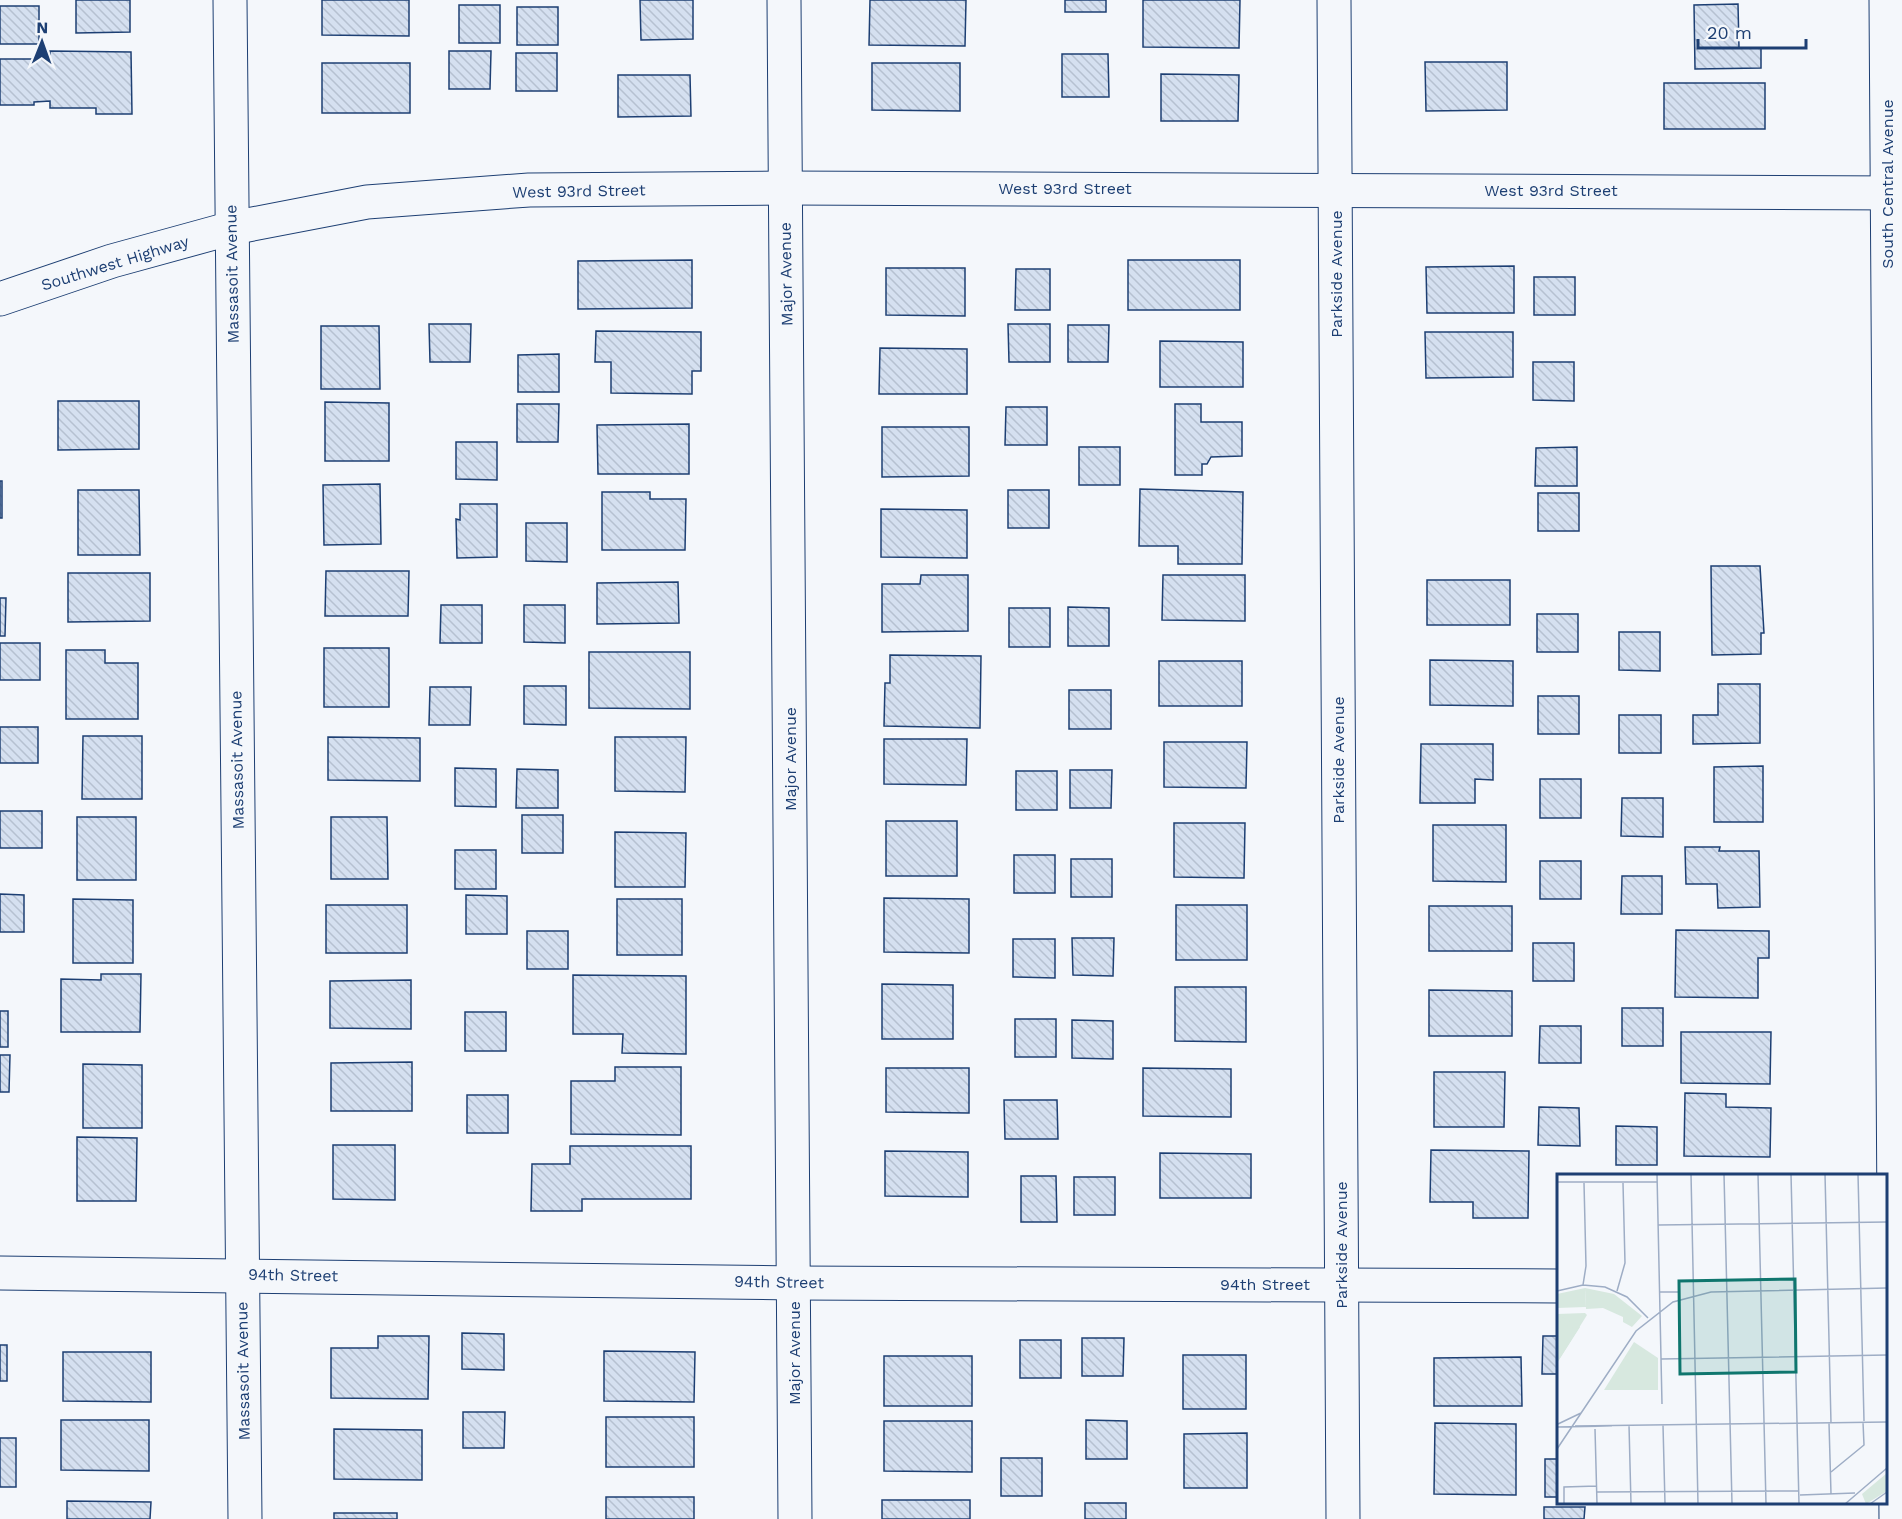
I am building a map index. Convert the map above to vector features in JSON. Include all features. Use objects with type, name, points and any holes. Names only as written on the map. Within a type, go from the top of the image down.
[{"type":"street","name":"Massasoit Avenue","points":[[230,0],[245,1519]]},
{"type":"street","name":"Major Avenue","points":[[784,0],[795,1519]]},
{"type":"street","name":"Parkside Avenue","points":[[1334,0],[1343,1519]]},
{"type":"street","name":"South Central Avenue","points":[[1886,0],[1894,193],[1896,1519]]},
{"type":"street","name":"West 93rd Street","points":[[232,228],[379,201],[530,190],[1335,189],[1894,193]]},
{"type":"street","name":"Southwest Highway","points":[[0,299],[112,261],[232,228]]},
{"type":"street","name":"94th Street","points":[[0,1273],[242,1274],[794,1283],[1557,1286]]},
{"type":"building","points":[[76,0],[130,0],[130,32],[76,33]]},
{"type":"building","points":[[322,0],[409,0],[409,36],[322,35]]},
{"type":"building","points":[[640,0],[693,0],[693,39],[641,40]]},
{"type":"building","points":[[870,0],[966,0],[965,46],[869,45]]},
{"type":"building","points":[[1065,0],[1106,0],[1106,12],[1065,12]]},
{"type":"building","points":[[1143,0],[1240,0],[1239,48],[1143,47]]},
{"type":"building","points":[[1738,4],[1739,48],[1761,48],[1761,68],[1695,69],[1694,5]]},
{"type":"building","points":[[459,5],[500,5],[500,43],[459,43]]},
{"type":"building","points":[[0,6],[39,6],[39,44],[0,44]]},
{"type":"building","points":[[517,7],[558,7],[558,45],[517,45]]},
{"type":"building","points":[[50,51],[131,52],[132,114],[96,114],[96,108],[50,108],[50,101],[34,102],[34,105],[0,105],[0,59],[50,59]]},
{"type":"building","points":[[449,51],[491,51],[490,89],[449,89]]},
{"type":"building","points":[[516,53],[557,53],[557,91],[516,91]]},
{"type":"building","points":[[1062,54],[1108,54],[1109,97],[1062,97]]},
{"type":"building","points":[[1425,62],[1507,62],[1507,110],[1426,111]]},
{"type":"building","points":[[322,63],[410,63],[410,113],[322,113]]},
{"type":"building","points":[[872,63],[960,63],[960,111],[872,110]]},
{"type":"building","points":[[1161,74],[1239,75],[1238,121],[1161,121]]},
{"type":"building","points":[[618,75],[690,75],[691,116],[618,117]]},
{"type":"building","points":[[1664,83],[1765,83],[1765,129],[1664,129]]},
{"type":"building","points":[[692,260],[692,308],[578,309],[578,261]]},
{"type":"building","points":[[1128,260],[1240,260],[1240,310],[1128,310]]},
{"type":"building","points":[[1514,266],[1514,313],[1427,313],[1426,267]]},
{"type":"building","points":[[886,268],[965,268],[965,316],[886,315]]},
{"type":"building","points":[[1016,269],[1050,269],[1050,310],[1015,310]]},
{"type":"building","points":[[1534,277],[1575,277],[1575,315],[1534,315]]},
{"type":"building","points":[[429,324],[471,324],[470,362],[430,362]]},
{"type":"building","points":[[1008,324],[1050,324],[1050,362],[1009,362]]},
{"type":"building","points":[[1068,325],[1109,325],[1108,362],[1068,362]]},
{"type":"building","points":[[321,326],[379,326],[380,389],[321,389]]},
{"type":"building","points":[[596,331],[701,332],[701,371],[692,371],[692,394],[611,393],[611,362],[595,362]]},
{"type":"building","points":[[1425,332],[1513,332],[1513,377],[1426,378]]},
{"type":"building","points":[[1160,341],[1243,342],[1243,387],[1160,387]]},
{"type":"building","points":[[880,348],[967,349],[967,394],[879,394]]},
{"type":"building","points":[[559,354],[559,392],[518,392],[518,355]]},
{"type":"building","points":[[1533,362],[1574,362],[1574,401],[1533,400]]},
{"type":"building","points":[[58,401],[139,401],[139,449],[58,450]]},
{"type":"building","points":[[325,402],[389,403],[389,461],[325,461]]},
{"type":"building","points":[[517,404],[559,404],[558,442],[517,442]]},
{"type":"building","points":[[1175,404],[1201,404],[1201,422],[1242,422],[1242,456],[1211,457],[1207,464],[1202,464],[1202,475],[1175,475]]},
{"type":"building","points":[[1006,407],[1047,407],[1047,445],[1005,445]]},
{"type":"building","points":[[689,424],[689,474],[598,474],[597,425]]},
{"type":"building","points":[[882,427],[969,427],[969,476],[882,477]]},
{"type":"building","points":[[456,442],[497,442],[497,480],[456,479]]},
{"type":"building","points":[[1079,447],[1120,447],[1120,485],[1079,485]]},
{"type":"building","points":[[1577,447],[1577,486],[1535,486],[1536,448]]},
{"type":"building","points":[[0,481],[2,481],[2,518],[0,518]]},
{"type":"building","points":[[380,484],[381,544],[324,545],[323,485]]},
{"type":"building","points":[[1140,489],[1243,492],[1242,564],[1178,564],[1178,546],[1139,546]]},
{"type":"building","points":[[78,490],[139,490],[140,555],[78,555]]},
{"type":"building","points":[[1008,490],[1049,490],[1049,528],[1008,528]]},
{"type":"building","points":[[602,492],[650,492],[650,499],[686,499],[685,550],[602,550]]},
{"type":"building","points":[[1538,493],[1579,493],[1579,531],[1538,531]]},
{"type":"building","points":[[460,504],[497,504],[497,557],[457,558],[456,519],[460,520]]},
{"type":"building","points":[[881,509],[967,510],[967,558],[881,557]]},
{"type":"building","points":[[526,523],[567,523],[567,562],[526,561]]},
{"type":"building","points":[[1711,566],[1760,566],[1764,633],[1761,633],[1761,654],[1712,655]]},
{"type":"building","points":[[326,571],[409,571],[408,616],[325,616]]},
{"type":"building","points":[[68,573],[150,573],[150,621],[68,622]]},
{"type":"building","points":[[921,575],[968,575],[968,631],[882,632],[882,584],[920,584]]},
{"type":"building","points":[[1163,575],[1245,575],[1245,621],[1162,620]]},
{"type":"building","points":[[1427,580],[1510,580],[1510,625],[1427,625]]},
{"type":"building","points":[[678,582],[679,623],[597,624],[597,583]]},
{"type":"building","points":[[0,598],[6,598],[5,636],[0,636]]},
{"type":"building","points":[[441,605],[482,605],[482,643],[440,643]]},
{"type":"building","points":[[524,605],[565,605],[565,643],[524,642]]},
{"type":"building","points":[[1068,607],[1109,608],[1109,646],[1068,646]]},
{"type":"building","points":[[1009,608],[1050,608],[1050,647],[1009,647]]},
{"type":"building","points":[[1537,614],[1578,614],[1578,652],[1537,652]]},
{"type":"building","points":[[1619,632],[1660,632],[1660,671],[1619,670]]},
{"type":"building","points":[[0,643],[40,643],[40,680],[0,680]]},
{"type":"building","points":[[324,648],[389,648],[389,707],[324,707]]},
{"type":"building","points":[[66,650],[105,650],[105,663],[138,663],[138,719],[66,719]]},
{"type":"building","points":[[589,652],[690,652],[690,709],[589,708]]},
{"type":"building","points":[[890,655],[981,656],[980,728],[884,726],[885,683],[890,683]]},
{"type":"building","points":[[1430,660],[1513,661],[1513,706],[1430,705]]},
{"type":"building","points":[[1159,661],[1242,661],[1242,706],[1159,706]]},
{"type":"building","points":[[1718,684],[1760,684],[1760,743],[1693,744],[1693,715],[1718,715]]},
{"type":"building","points":[[524,686],[566,686],[566,725],[524,724]]},
{"type":"building","points":[[430,687],[471,687],[470,725],[429,725]]},
{"type":"building","points":[[1069,690],[1111,690],[1111,729],[1069,729]]},
{"type":"building","points":[[1538,696],[1579,696],[1579,734],[1538,734]]},
{"type":"building","points":[[1619,715],[1661,715],[1661,753],[1619,753]]},
{"type":"building","points":[[0,727],[38,727],[38,763],[0,763]]},
{"type":"building","points":[[83,736],[142,736],[142,799],[82,799]]},
{"type":"building","points":[[328,737],[420,738],[420,781],[328,780]]},
{"type":"building","points":[[615,737],[686,737],[685,792],[615,791]]},
{"type":"building","points":[[884,739],[967,739],[966,785],[884,784]]},
{"type":"building","points":[[1164,742],[1247,742],[1246,788],[1164,787]]},
{"type":"building","points":[[1421,744],[1493,744],[1493,780],[1475,779],[1475,803],[1420,803]]},
{"type":"building","points":[[1763,766],[1763,822],[1714,822],[1714,767]]},
{"type":"building","points":[[455,768],[496,769],[496,807],[455,806]]},
{"type":"building","points":[[517,769],[558,770],[558,808],[516,808]]},
{"type":"building","points":[[1070,770],[1112,770],[1111,808],[1070,808]]},
{"type":"building","points":[[1016,771],[1057,771],[1057,810],[1016,810]]},
{"type":"building","points":[[1540,779],[1581,779],[1581,818],[1540,818]]},
{"type":"building","points":[[1622,798],[1663,798],[1663,837],[1621,836]]},
{"type":"building","points":[[0,811],[42,811],[42,848],[0,848]]},
{"type":"building","points":[[522,815],[563,815],[563,853],[522,853]]},
{"type":"building","points":[[77,817],[136,817],[136,880],[77,880]]},
{"type":"building","points":[[331,817],[387,817],[388,879],[331,879]]},
{"type":"building","points":[[886,821],[957,821],[957,876],[886,876]]},
{"type":"building","points":[[1174,823],[1245,823],[1244,878],[1174,877]]},
{"type":"building","points":[[1433,825],[1506,825],[1506,882],[1433,881]]},
{"type":"building","points":[[615,832],[686,833],[685,887],[615,887]]},
{"type":"building","points":[[1685,847],[1720,847],[1719,851],[1759,851],[1760,907],[1718,908],[1717,884],[1686,884]]},
{"type":"building","points":[[455,850],[496,850],[496,889],[455,889]]},
{"type":"building","points":[[1014,855],[1055,855],[1055,893],[1014,893]]},
{"type":"building","points":[[1071,859],[1112,859],[1112,897],[1071,897]]},
{"type":"building","points":[[1540,861],[1581,861],[1581,899],[1540,899]]},
{"type":"building","points":[[1622,876],[1662,876],[1662,914],[1621,914]]},
{"type":"building","points":[[0,894],[24,895],[24,932],[0,932]]},
{"type":"building","points":[[466,895],[507,896],[507,934],[466,934]]},
{"type":"building","points":[[884,898],[969,899],[969,953],[884,952]]},
{"type":"building","points":[[73,899],[133,900],[133,963],[73,963]]},
{"type":"building","points":[[617,899],[682,899],[682,955],[617,955]]},
{"type":"building","points":[[326,905],[407,905],[407,953],[326,953]]},
{"type":"building","points":[[1176,905],[1247,905],[1247,960],[1176,960]]},
{"type":"building","points":[[1429,906],[1512,906],[1512,951],[1429,951]]},
{"type":"building","points":[[1676,930],[1769,931],[1769,958],[1758,958],[1758,998],[1675,997]]},
{"type":"building","points":[[527,931],[568,931],[568,969],[527,969]]},
{"type":"building","points":[[1072,938],[1114,938],[1113,976],[1073,975]]},
{"type":"building","points":[[1013,939],[1055,939],[1055,978],[1013,977]]},
{"type":"building","points":[[1533,943],[1574,943],[1574,981],[1533,981]]},
{"type":"building","points":[[101,974],[141,974],[140,1032],[61,1032],[61,979],[101,980]]},
{"type":"building","points":[[573,975],[686,976],[686,1054],[622,1053],[623,1034],[573,1034]]},
{"type":"building","points":[[411,980],[411,1029],[330,1028],[330,981]]},
{"type":"building","points":[[882,984],[953,985],[953,1039],[882,1039]]},
{"type":"building","points":[[1175,987],[1246,987],[1246,1042],[1175,1041]]},
{"type":"building","points":[[1429,990],[1512,991],[1512,1036],[1429,1036]]},
{"type":"building","points":[[1622,1008],[1663,1008],[1663,1046],[1622,1046]]},
{"type":"building","points":[[0,1011],[8,1011],[8,1047],[0,1047]]},
{"type":"building","points":[[465,1012],[506,1012],[506,1051],[465,1051]]},
{"type":"building","points":[[1015,1019],[1056,1019],[1056,1057],[1015,1057]]},
{"type":"building","points":[[1072,1020],[1113,1021],[1113,1059],[1072,1058]]},
{"type":"building","points":[[1540,1026],[1581,1026],[1581,1063],[1539,1063]]},
{"type":"building","points":[[1681,1032],[1771,1032],[1770,1084],[1681,1083]]},
{"type":"building","points":[[0,1055],[10,1055],[9,1092],[0,1092]]},
{"type":"building","points":[[412,1062],[412,1111],[331,1111],[331,1063]]},
{"type":"building","points":[[83,1064],[142,1065],[142,1128],[83,1128]]},
{"type":"building","points":[[615,1067],[681,1067],[681,1135],[571,1134],[571,1081],[615,1081]]},
{"type":"building","points":[[886,1068],[969,1068],[969,1113],[886,1112]]},
{"type":"building","points":[[1143,1068],[1231,1069],[1231,1117],[1143,1116]]},
{"type":"building","points":[[1434,1072],[1505,1072],[1504,1127],[1434,1127]]},
{"type":"building","points":[[1685,1093],[1726,1094],[1726,1107],[1771,1108],[1770,1157],[1684,1156]]},
{"type":"building","points":[[467,1095],[508,1095],[508,1133],[467,1133]]},
{"type":"building","points":[[1004,1100],[1057,1100],[1058,1139],[1005,1139]]},
{"type":"building","points":[[1539,1107],[1579,1108],[1580,1146],[1538,1145]]},
{"type":"building","points":[[1616,1126],[1657,1127],[1657,1165],[1616,1165]]},
{"type":"building","points":[[77,1137],[137,1138],[136,1201],[77,1201]]},
{"type":"building","points":[[333,1145],[395,1145],[395,1200],[333,1199]]},
{"type":"building","points":[[570,1146],[691,1146],[691,1199],[582,1199],[582,1211],[531,1211],[532,1164],[570,1164]]},
{"type":"building","points":[[1431,1150],[1529,1151],[1528,1218],[1473,1218],[1473,1202],[1430,1202]]},
{"type":"building","points":[[885,1151],[968,1152],[968,1197],[885,1196]]},
{"type":"building","points":[[1160,1153],[1251,1154],[1251,1198],[1160,1198]]},
{"type":"building","points":[[1021,1176],[1056,1176],[1057,1222],[1021,1222]]},
{"type":"building","points":[[1074,1177],[1115,1177],[1115,1215],[1074,1215]]},
{"type":"building","points":[[462,1333],[504,1334],[504,1370],[462,1369]]},
{"type":"building","points":[[378,1336],[429,1336],[428,1399],[331,1398],[331,1348],[378,1348]]},
{"type":"building","points":[[1543,1336],[1557,1336],[1557,1374],[1542,1374]]},
{"type":"building","points":[[1082,1338],[1124,1338],[1123,1376],[1082,1376]]},
{"type":"building","points":[[1020,1340],[1061,1340],[1061,1378],[1020,1378]]},
{"type":"building","points":[[0,1345],[7,1345],[7,1381],[0,1381]]},
{"type":"building","points":[[604,1351],[695,1352],[694,1402],[604,1401]]},
{"type":"building","points":[[63,1352],[151,1352],[151,1402],[63,1401]]},
{"type":"building","points":[[1183,1355],[1246,1355],[1246,1409],[1183,1409]]},
{"type":"building","points":[[884,1356],[972,1356],[972,1406],[884,1406]]},
{"type":"building","points":[[1521,1357],[1522,1406],[1434,1406],[1434,1358]]},
{"type":"building","points":[[463,1412],[505,1412],[504,1448],[463,1448]]},
{"type":"building","points":[[606,1417],[694,1417],[694,1467],[606,1467]]},
{"type":"building","points":[[61,1420],[149,1420],[149,1471],[61,1470]]},
{"type":"building","points":[[1086,1420],[1127,1421],[1127,1459],[1086,1459]]},
{"type":"building","points":[[884,1421],[972,1421],[972,1472],[884,1471]]},
{"type":"building","points":[[1435,1423],[1516,1424],[1516,1495],[1434,1494]]},
{"type":"building","points":[[334,1429],[422,1430],[422,1480],[334,1479]]},
{"type":"building","points":[[1247,1433],[1247,1488],[1184,1488],[1184,1434]]},
{"type":"building","points":[[0,1438],[16,1438],[16,1487],[0,1487]]},
{"type":"building","points":[[1001,1458],[1042,1458],[1042,1496],[1001,1496]]},
{"type":"building","points":[[1545,1459],[1557,1459],[1557,1497],[1545,1497]]},
{"type":"building","points":[[606,1497],[694,1497],[694,1519],[606,1519]]},
{"type":"building","points":[[882,1500],[970,1500],[970,1519],[882,1519]]},
{"type":"building","points":[[67,1501],[151,1502],[150,1519],[67,1519]]},
{"type":"building","points":[[1085,1503],[1126,1503],[1126,1519],[1085,1519]]},
{"type":"building","points":[[1544,1507],[1585,1507],[1584,1519],[1544,1519]]},
{"type":"building","points":[[334,1513],[397,1513],[397,1519],[334,1519]]}]
